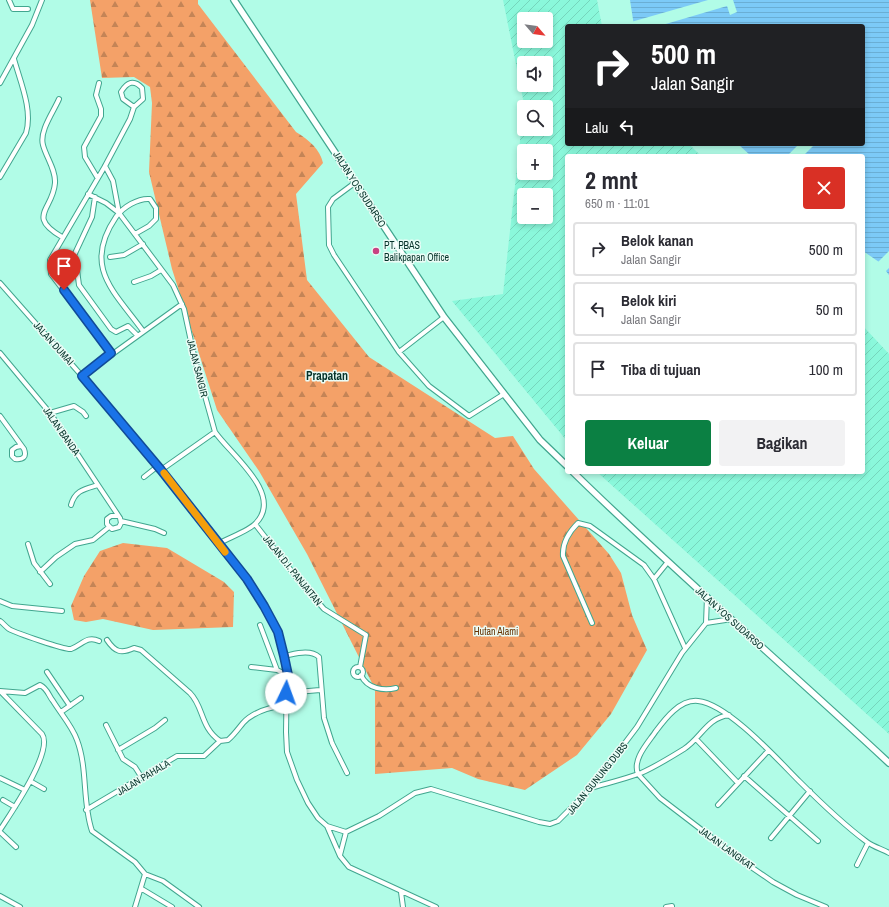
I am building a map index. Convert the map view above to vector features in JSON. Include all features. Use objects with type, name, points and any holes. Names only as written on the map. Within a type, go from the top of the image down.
[{"type":"main road","name":"JALAN YOS SUDARSO","points":[[234,0],[444,317],[540,440],[565,464]]},
{"type":"main road","name":"JALAN YOS SUDARSO","points":[[575,474],[667,563],[732,619],[889,762]]},
{"type":"street","points":[[9,0],[13,9],[28,9]]},
{"type":"street","points":[[0,83],[32,25],[42,0]]},
{"type":"street","points":[[0,177],[26,134],[28,126],[28,115],[14,58]]},
{"type":"street","points":[[111,353],[52,274],[50,260],[97,177],[105,166],[130,119],[134,106],[143,99],[144,93],[138,84],[131,82],[125,84],[121,92],[123,98],[134,106]]},
{"type":"street","points":[[97,177],[85,156],[84,147],[101,116],[101,109],[96,95],[100,83]]},
{"type":"street","points":[[59,99],[42,140],[54,174],[55,184],[44,212],[44,217],[47,226],[62,237]]},
{"type":"street","name":"JALAN SANGIR","points":[[105,166],[113,181],[119,213]]},
{"type":"street","points":[[356,182],[333,199],[328,207],[329,245],[334,255],[398,352],[429,386],[469,416],[504,394]]},
{"type":"street","name":"JALAN SANGIR","points":[[88,194],[119,213],[173,285],[182,304],[215,432],[258,484],[263,503],[262,512],[255,524]]},
{"type":"street","points":[[95,197],[92,217],[71,262],[77,270],[79,285],[111,329],[116,332],[128,326],[137,335]]},
{"type":"street","points":[[135,234],[149,226],[156,219],[156,208],[148,198],[136,201],[119,213],[109,228],[102,247],[101,267],[107,282],[143,331]]},
{"type":"street","points":[[110,257],[124,255],[143,244]]},
{"type":"street","points":[[134,282],[151,276],[161,270]]},
{"type":"street","name":"JALAN DUMAI","points":[[0,283],[82,376],[158,466],[247,579],[272,618],[284,656],[288,675],[286,693],[287,752],[297,780],[308,803],[318,818],[327,826]]},
{"type":"street","points":[[82,376],[111,353],[182,304]]},
{"type":"street","points":[[398,352],[444,317]]},
{"type":"street","name":"JALAN BANDA","points":[[0,352],[50,413],[118,516]]},
{"type":"street","points":[[50,413],[74,406],[86,416]]},
{"type":"street","points":[[0,416],[21,446]]},
{"type":"street","points":[[161,470],[215,432]]},
{"type":"street","points":[[144,477],[158,466]]},
{"type":"street","points":[[71,505],[73,497],[80,490],[98,485]]},
{"type":"street","points":[[109,527],[107,522],[109,517],[113,515],[118,516],[121,521],[155,529],[164,533]]},
{"type":"street","points":[[109,527],[114,529],[118,528],[121,521]]},
{"type":"street","points":[[592,623],[563,556],[562,548],[565,540],[578,523],[590,526],[637,559],[654,579],[685,648]]},
{"type":"street","points":[[218,544],[255,524]]},
{"type":"street","name":"JALAN D.I. PANJAITAN","points":[[255,524],[297,578],[324,609],[366,635],[360,667]]},
{"type":"street","points":[[40,572],[56,557],[75,544],[93,540],[109,527]]},
{"type":"street","points":[[28,544],[31,557],[40,572],[50,584]]},
{"type":"street","points":[[654,579],[667,563]]},
{"type":"street","points":[[706,596],[706,623],[732,619]]},
{"type":"street","points":[[0,601],[12,606],[62,611]]},
{"type":"street","points":[[0,621],[9,629],[59,647],[70,649],[88,639],[93,638],[99,640]]},
{"type":"street","name":"JALAN GUNUNG DUBS","points":[[346,832],[379,816],[415,793],[431,789],[550,824],[565,817],[591,788],[637,727],[685,648],[706,623]]},
{"type":"street","points":[[260,625],[277,670]]},
{"type":"street","points":[[107,640],[118,652],[123,652],[134,648],[141,650],[190,693],[196,701],[208,729],[220,741]]},
{"type":"street","points":[[284,656],[310,652],[315,653],[319,657],[320,690],[328,732],[347,773]]},
{"type":"street","points":[[251,667],[277,670],[288,675]]},
{"type":"street","points":[[361,675],[358,677],[353,673],[354,668],[360,667],[363,672],[361,675],[366,682],[380,690],[396,688]]},
{"type":"street","points":[[46,672],[70,706]]},
{"type":"street","points":[[1,691],[25,692],[40,685],[44,687],[73,732],[79,747],[86,810],[93,834],[134,862],[147,874],[163,881],[199,907]]},
{"type":"street","points":[[286,693],[320,690]]},
{"type":"street","points":[[1,691],[45,738],[39,764],[0,831],[16,847]]},
{"type":"street","points":[[61,712],[81,698]]},
{"type":"street","points":[[638,774],[636,769],[637,759],[666,718],[676,709],[697,701],[706,703],[729,715],[868,843],[889,853]]},
{"type":"street","name":"JALAN PAHALA","points":[[86,810],[180,755],[204,756],[220,741],[228,740],[242,724],[255,714],[273,706],[286,705]]},
{"type":"street","points":[[591,788],[638,774],[685,748],[719,716],[729,715]]},
{"type":"street","points":[[118,750],[155,728],[165,720]]},
{"type":"street","points":[[106,725],[124,761],[135,767],[142,778]]},
{"type":"street","points":[[696,739],[738,783]]},
{"type":"street","points":[[718,805],[768,751]]},
{"type":"street","name":"JALAN LANGKAT","points":[[638,774],[660,798],[741,860],[791,892],[825,907]]},
{"type":"street","points":[[744,776],[818,841]]},
{"type":"street","points":[[0,778],[25,790]]},
{"type":"street","points":[[30,781],[44,789]]},
{"type":"street","points":[[772,838],[788,815],[810,791]]},
{"type":"street","points":[[3,800],[15,807]]},
{"type":"street","points":[[327,826],[346,832],[340,856]]},
{"type":"street","points":[[327,826],[340,856],[349,867],[436,907]]},
{"type":"street","points":[[857,865],[868,843]]},
{"type":"street","points":[[136,907],[147,874]]},
{"type":"street","points":[[142,889],[172,907]]},
{"type":"street","points":[[401,892],[403,907]]},
{"type":"street","points":[[0,896],[20,907]]},
{"type":"street","points":[[666,907],[672,906]]},
{"type":"shaded area","points":[[503,0],[597,0],[602,24],[565,24],[565,146],[691,146],[699,154],[565,154],[565,439],[452,301],[503,294],[517,167],[517,180],[553,180],[553,144],[520,144],[520,136],[553,136],[553,100],[523,100],[522,92],[553,92],[553,56],[517,56],[517,69]]},
{"type":"shaded area","points":[[865,328],[889,354],[889,734],[599,474],[865,474]]},
{"type":"green space","name":"Hutan Alami","points":[[90,0],[198,0],[198,4],[296,132],[317,149],[322,158],[323,163],[296,194],[307,280],[369,357],[495,438],[513,436],[534,469],[609,554],[621,573],[632,615],[647,650],[611,714],[577,755],[525,790],[478,779],[452,768],[375,774],[375,689],[307,554],[259,471],[217,410],[172,269],[149,172],[152,103],[150,87],[134,77],[102,78]]},
{"type":"green space","points":[[123,543],[167,548],[224,582],[234,592],[233,627],[153,630],[103,619],[86,622],[74,620],[71,606],[84,576],[100,551]]},
{"type":"water","points":[[630,0],[889,0],[889,275],[879,262],[865,252],[865,154],[749,154],[740,146],[865,146],[865,24],[634,24]]},
{"type":"pier","points":[[708,0],[733,0],[737,12],[730,15],[727,6],[666,24],[632,24],[631,22]]},
{"type":"pier","points":[[797,146],[813,146],[805,154],[789,154]]},
{"type":"pier","points":[[889,251],[889,268],[885,272],[877,263]]},
{"type":"slow traffic","points":[[164,473],[225,552]]},
{"type":"place","name":"PT. PBAS Balikpapan Office","points":[[376,251]]},
{"type":"district","name":"Prapatan","points":[[327,376]]},
{"type":"route","points":[[64,290],[111,353],[82,376],[161,470],[247,579],[272,618],[278,632],[288,675],[286,693]]}]
